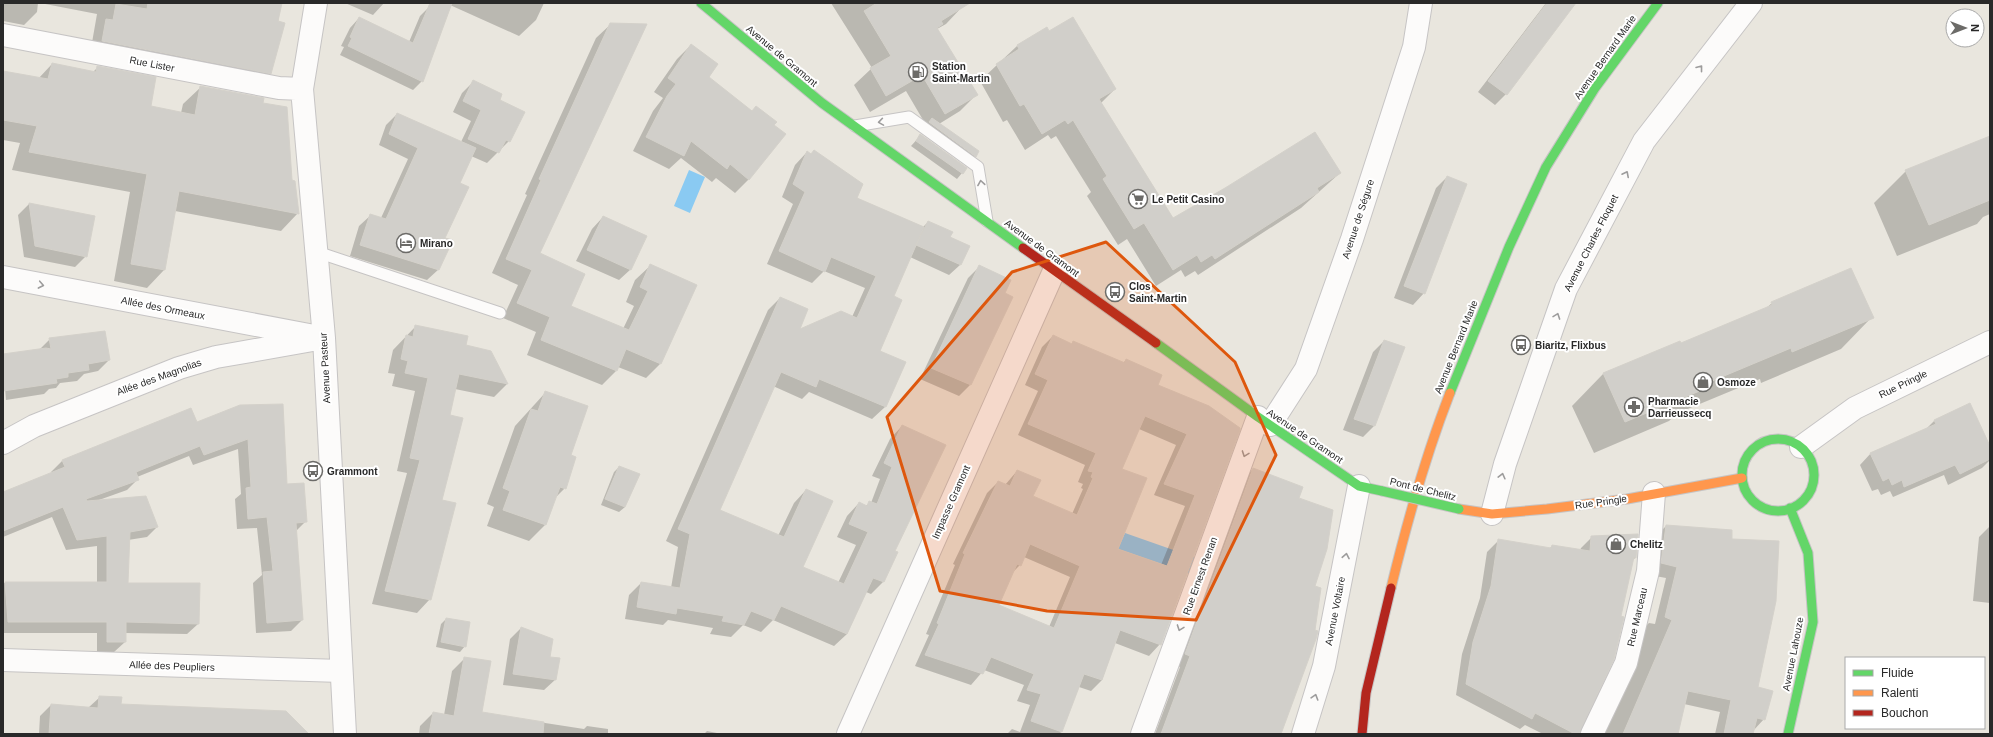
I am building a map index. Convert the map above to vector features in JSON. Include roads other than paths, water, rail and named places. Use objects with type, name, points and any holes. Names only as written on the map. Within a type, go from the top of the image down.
[{"type":"street","name":"Avenue Pasteur","points":[[316,3],[302,89],[324,338],[345,734]]},
{"type":"street","name":"Avenue de Gramont","points":[[701,3],[822,103],[1054,271],[1264,421],[1359,486],[1382,491]]},
{"type":"street","name":"Avenue de Ségure","points":[[1264,421],[1306,369],[1352,239],[1414,47],[1421,3]]},
{"type":"street","name":"Avenue Bernard Marie","points":[[1362,734],[1366,693],[1402,542],[1430,444],[1478,320],[1509,247],[1546,167],[1595,88],[1658,3]]},
{"type":"street","name":"Avenue Charles Floquet","points":[[1492,514],[1505,464],[1566,289],[1644,141],[1750,3]]},
{"type":"street","name":"Rue Lister","points":[[3,35],[279,88],[302,89]]},
{"type":"street","name":"Impasse Gramont","points":[[848,734],[1054,271]]},
{"type":"street","name":"Allée des Ormeaux","points":[[3,277],[163,309],[324,338]]},
{"type":"street","name":"Allée des Magnolias","points":[[3,443],[34,426],[179,368],[216,357],[324,338]]},
{"type":"street","name":"Rue Pringle","points":[[1801,447],[1855,408],[1990,342]]},
{"type":"street","name":"Rue Ernest Renan","points":[[1142,734],[1264,421]]},
{"type":"street","points":[[1779,438],[1791,441],[1801,447],[1808,455],[1813,465],[1813,481],[1807,496],[1800,504],[1790,508],[1779,510],[1768,509],[1759,505],[1751,498],[1745,488],[1742,478],[1743,466],[1748,454],[1756,446],[1767,440],[1779,438]]},
{"type":"street","name":"Rue Pringle","points":[[1459,509],[1492,514],[1627,499],[1742,478]]},
{"type":"street","name":"Avenue Voltaire","points":[[1303,734],[1324,666],[1359,486]]},
{"type":"street","name":"Pont de Chelitz","points":[[1382,491],[1459,509]]},
{"type":"street","name":"Rue Marceau","points":[[1592,734],[1626,663],[1648,571],[1654,493]]},
{"type":"street","name":"Avenue Lahouze","points":[[1788,734],[1813,622],[1808,553],[1790,508]]},
{"type":"street","name":"Allée des Peupliers","points":[[3,660],[341,671]]},
{"type":"lane","points":[[853,126],[909,117],[978,167],[987,222]]},
{"type":"lane","points":[[317,252],[500,313]]},
{"type":"water","points":[[689,170],[705,177],[690,213],[674,206]]},
{"type":"water","points":[[1125,533],[1199,559],[1193,575],[1118,549]]},
{"type":"place","name":"Station Saint-Martin","points":[[918,72]]},
{"type":"place","name":"Le Petit Casino","points":[[1138,199]]},
{"type":"place","name":"Mirano","points":[[406,243]]},
{"type":"place","name":"Clos Saint-Martin","points":[[1115,292]]},
{"type":"place","name":"Biaritz, Flixbus","points":[[1521,345]]},
{"type":"place","name":"Osmoze","points":[[1703,382]]},
{"type":"place","name":"Pharmacie Darrieussecq","points":[[1634,407]]},
{"type":"place","name":"Grammont","points":[[313,471]]},
{"type":"place","name":"Chelitz","points":[[1616,544]]}]
